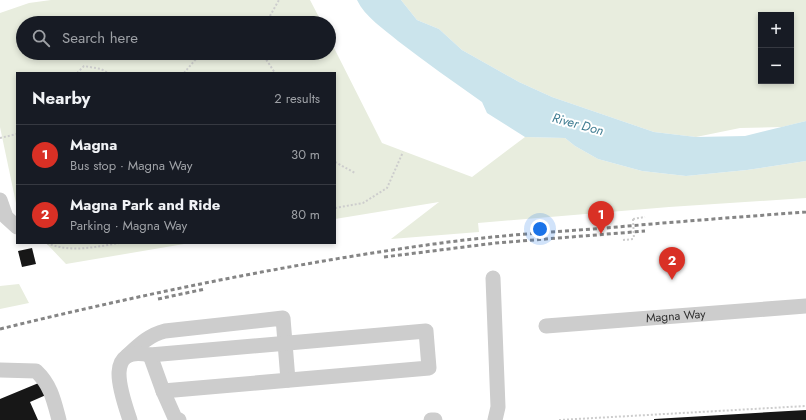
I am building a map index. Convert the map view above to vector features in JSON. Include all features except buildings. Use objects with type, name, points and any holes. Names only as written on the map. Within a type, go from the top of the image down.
[{"type":"street","points":[[0,200],[6,217],[16,226]]},
{"type":"street","points":[[493,278],[498,407],[495,420]]},
{"type":"street","name":"Magna Way","points":[[546,326],[806,306]]},
{"type":"street","points":[[130,420],[118,379],[120,364],[146,339],[165,330],[283,318],[288,380]]},
{"type":"street","points":[[125,358],[133,354],[140,353],[150,355],[426,331],[429,368],[163,391]]},
{"type":"street","points":[[150,355],[163,391],[176,418],[179,420]]},
{"type":"street","points":[[0,370],[36,371],[43,378],[52,394],[59,420]]},
{"type":"path","points":[[270,16],[279,0]]},
{"type":"path","points":[[185,72],[195,60]]},
{"type":"path","points":[[267,60],[275,72]]},
{"type":"path","points":[[78,72],[84,66],[101,69],[106,72]]},
{"type":"path","points":[[0,138],[16,134]]},
{"type":"path","points":[[336,208],[363,203],[387,188],[403,152]]},
{"type":"path","points":[[336,163],[355,173]]},
{"type":"path","points":[[623,240],[634,239],[633,219],[645,217]]},
{"type":"path","points":[[50,244],[82,249],[114,244]]},
{"type":"path","points":[[559,420],[806,406]]},
{"type":"shaded area","points":[[51,0],[310,0],[318,16],[16,16],[16,60],[336,60],[336,52],[382,143],[472,177],[525,137],[565,138],[575,146],[598,159],[642,171],[686,176],[747,170],[806,161],[806,198],[669,207],[478,223],[479,232],[391,239],[439,202],[336,219],[336,72],[16,72],[16,203],[0,127],[0,13],[29,3]]},
{"type":"shaded area","points":[[401,0],[806,0],[806,121],[782,127],[740,128],[696,137],[654,132],[552,97],[519,82],[462,50],[439,29],[417,20]]},
{"type":"shaded area","points":[[47,244],[184,244],[66,264]]},
{"type":"shaded area","points":[[19,284],[29,303],[0,309],[0,286]]},
{"type":"water","name":"River Don","points":[[357,0],[401,0],[417,20],[439,29],[462,50],[519,82],[552,97],[654,132],[696,137],[745,136],[806,121],[806,161],[747,170],[686,176],[642,171],[598,159],[575,146],[565,138],[525,137],[487,113],[482,102],[398,41],[365,12]]},
{"type":"railway","points":[[0,329],[162,292],[270,270],[434,244],[520,234],[806,212]]},
{"type":"railway","points":[[384,257],[496,243],[645,231]]},
{"type":"railway","points":[[158,299],[205,289]]},
{"type":"place","name":"Magna","points":[[601,234]]},
{"type":"place","name":"Magna Park and Ride","points":[[672,280]]}]
